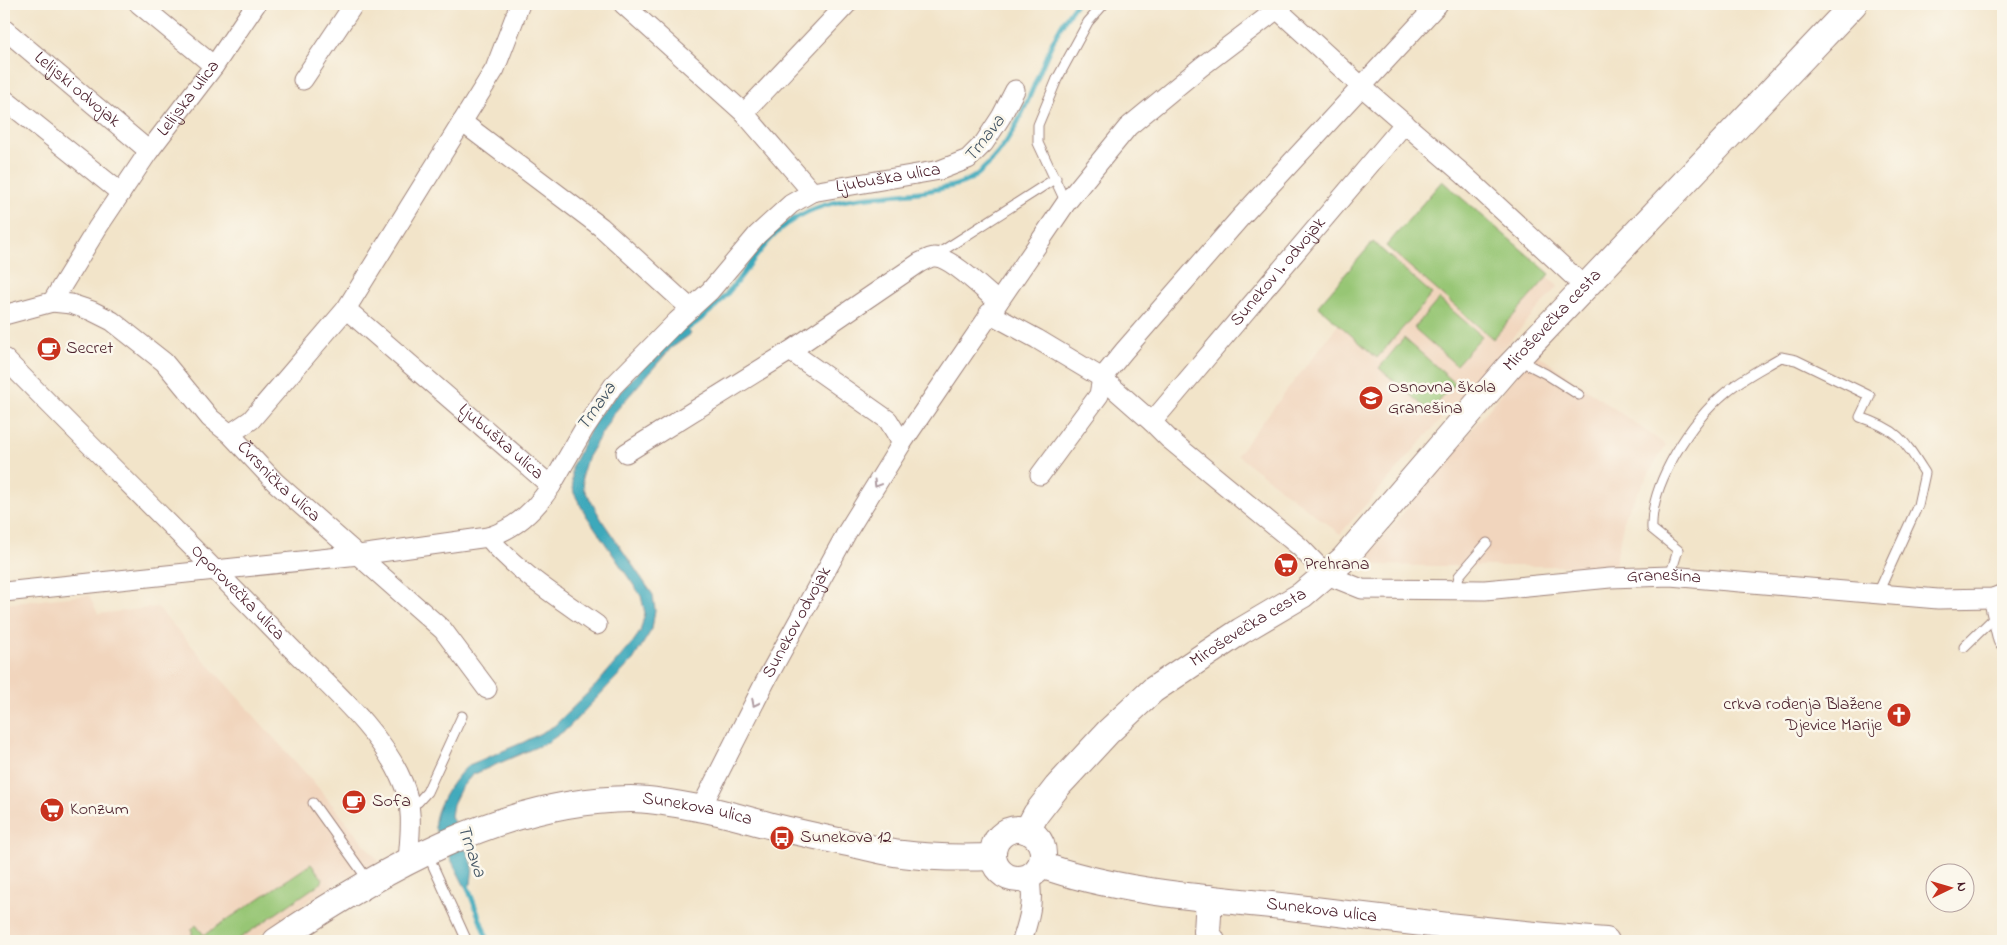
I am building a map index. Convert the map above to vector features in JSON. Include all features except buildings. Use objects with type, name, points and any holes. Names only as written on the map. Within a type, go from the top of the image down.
[{"type":"main road","name":"Miroševečka cesta","points":[[1028,831],[1036,814],[1057,788],[1108,732],[1153,690],[1242,631],[1302,595],[1327,575],[1370,530],[1517,359],[1854,4]]},
{"type":"main road","name":"Sunekova ulica","points":[[276,941],[370,882],[434,849],[534,812],[575,803],[632,799],[701,808],[775,827],[901,854],[949,858],[993,857]]},
{"type":"main road","points":[[1011,830],[1028,831],[1034,835],[1043,849],[1035,871],[1014,879],[1006,876],[1000,872],[993,857],[997,840],[1011,830]]},
{"type":"main road","name":"Sunekova ulica","points":[[1035,871],[1068,874],[1110,884],[1209,898],[1540,936],[1606,941]]},
{"type":"main road","points":[[1209,898],[1207,932],[1212,941]]},
{"type":"street","points":[[139,4],[214,66]]},
{"type":"street","name":"Lelijska ulica","points":[[52,302],[149,151],[214,66],[256,4]]},
{"type":"street","points":[[302,80],[354,4]]},
{"type":"street","points":[[230,434],[251,420],[346,309],[495,69],[520,4]]},
{"type":"street","name":"Ljubuška ulica","points":[[623,4],[744,113],[812,192]]},
{"type":"street","points":[[744,113],[847,4]]},
{"type":"street","points":[[1040,475],[1098,395],[1102,378],[1240,218],[1438,4]]},
{"type":"street","points":[[993,308],[1066,202],[1128,127],[1280,6],[1361,86],[1463,174],[1585,287]]},
{"type":"street","name":"Lelijski odvojak","points":[[4,29],[149,151]]},
{"type":"street","name":"Ljubuška ulica","points":[[346,309],[551,486],[584,429],[613,386],[710,291],[757,235],[791,204],[812,192],[940,170],[968,159],[984,143],[1002,117],[1015,90]]},
{"type":"street","points":[[4,98],[121,193]]},
{"type":"street","points":[[462,122],[601,227],[690,309]]},
{"type":"street","name":"Sunekov I. odvojak","points":[[1152,422],[1405,123]]},
{"type":"street","points":[[626,453],[790,351],[919,263],[934,257],[946,260],[958,268],[993,308],[1037,339],[1102,378],[1169,439],[1300,547],[1327,575]]},
{"type":"street","points":[[4,315],[52,302]]},
{"type":"street","name":"Čvrsnička ulica","points":[[52,302],[78,307],[112,321],[164,362],[210,418],[230,434],[275,482],[443,630],[487,689]]},
{"type":"street","name":"Sunekov odvojak","points":[[701,808],[765,682],[847,532],[902,443],[993,308]]},
{"type":"street","points":[[790,351],[888,420],[902,443]]},
{"type":"street","name":"Oporovečka ulica","points":[[4,358],[139,495],[216,569],[369,728],[385,749],[403,782],[410,806],[411,829],[434,849]]},
{"type":"street","points":[[4,592],[359,555],[488,537],[508,528],[532,511],[551,486]]},
{"type":"street","points":[[488,537],[502,554],[521,570],[597,625]]},
{"type":"street","name":"Granešina","points":[[1327,575],[1362,589],[1485,590],[1610,578],[1670,576],[1998,603]]},
{"type":"street","points":[[1998,603],[2003,640]]},
{"type":"street","points":[[1022,941],[1030,917],[1035,871]]},
{"type":"lane","points":[[1066,202],[1038,143],[1038,125],[1057,79],[1088,22],[1104,4]]},
{"type":"lane","points":[[934,257],[1056,178]]},
{"type":"lane","points":[[1670,576],[1678,550],[1652,529],[1651,517],[1652,508],[1670,461],[1704,414],[1727,391],[1781,357],[1796,360],[1870,396],[1860,417],[1881,424],[1904,440],[1925,473],[1918,505],[1878,593]]},
{"type":"lane","points":[[1517,359],[1546,374],[1579,395]]},
{"type":"lane","points":[[1456,589],[1459,576],[1487,543]]},
{"type":"lane","points":[[1964,647],[1998,603]]},
{"type":"lane","points":[[410,806],[418,802],[427,792],[462,716]]},
{"type":"lane","points":[[313,803],[370,882]]},
{"type":"lane","points":[[434,849],[467,941]]},
{"type":"shaded area","name":"Osnovna škola Granešina","points":[[1445,187],[1558,286],[1340,534],[1237,455]]},
{"type":"shaded area","name":"Osnovna škola Granešina","points":[[1535,353],[1666,445],[1625,514],[1615,566],[1435,566],[1373,565],[1363,562]]},
{"type":"shaded area","points":[[89,595],[98,614],[157,607],[316,785],[379,862],[349,876],[319,894],[251,941],[4,941],[4,604]]},
{"type":"green space","points":[[1442,181],[1550,274],[1493,339],[1386,246]]},
{"type":"green space","points":[[1373,242],[1432,294],[1377,358],[1318,306]]},
{"type":"green space","points":[[1439,299],[1482,336],[1456,365],[1414,328]]},
{"type":"green space","points":[[1404,338],[1455,383],[1430,412],[1379,368]]},
{"type":"green space","points":[[311,864],[323,879],[322,882],[236,941],[196,941],[192,936],[192,929],[196,925],[204,935]]},
{"type":"water","points":[[683,323],[691,334],[671,348],[614,413],[587,458],[582,475],[584,489],[603,522],[653,595],[655,610],[652,629],[633,660],[567,729],[548,742],[472,775],[461,788],[453,804],[451,816],[473,866],[471,884],[465,887],[435,828],[437,812],[451,785],[469,765],[524,742],[554,726],[597,684],[640,632],[645,613],[641,596],[584,512],[574,493],[572,466],[597,417]]},
{"type":"waterway","name":"Trnava","points":[[683,332],[703,318],[721,301],[773,236],[794,219],[807,212],[821,206],[850,199],[911,193],[947,187],[967,181],[979,173],[1010,136],[1022,114],[1051,46],[1062,24],[1076,4]]},
{"type":"waterway","name":"Trnava","points":[[465,880],[488,941]]},
{"type":"place","name":"Secret","points":[[49,349]]},
{"type":"place","name":"Osnovna škola Granešina","points":[[1371,398]]},
{"type":"place","name":"Prehrana","points":[[1286,565]]},
{"type":"place","name":"crkva rođenja Blažene Djevice Marije","points":[[1899,715]]},
{"type":"place","name":"Sofa","points":[[354,802]]},
{"type":"place","name":"Konzum","points":[[52,810]]},
{"type":"place","name":"Sunekova 12","points":[[782,838]]}]
